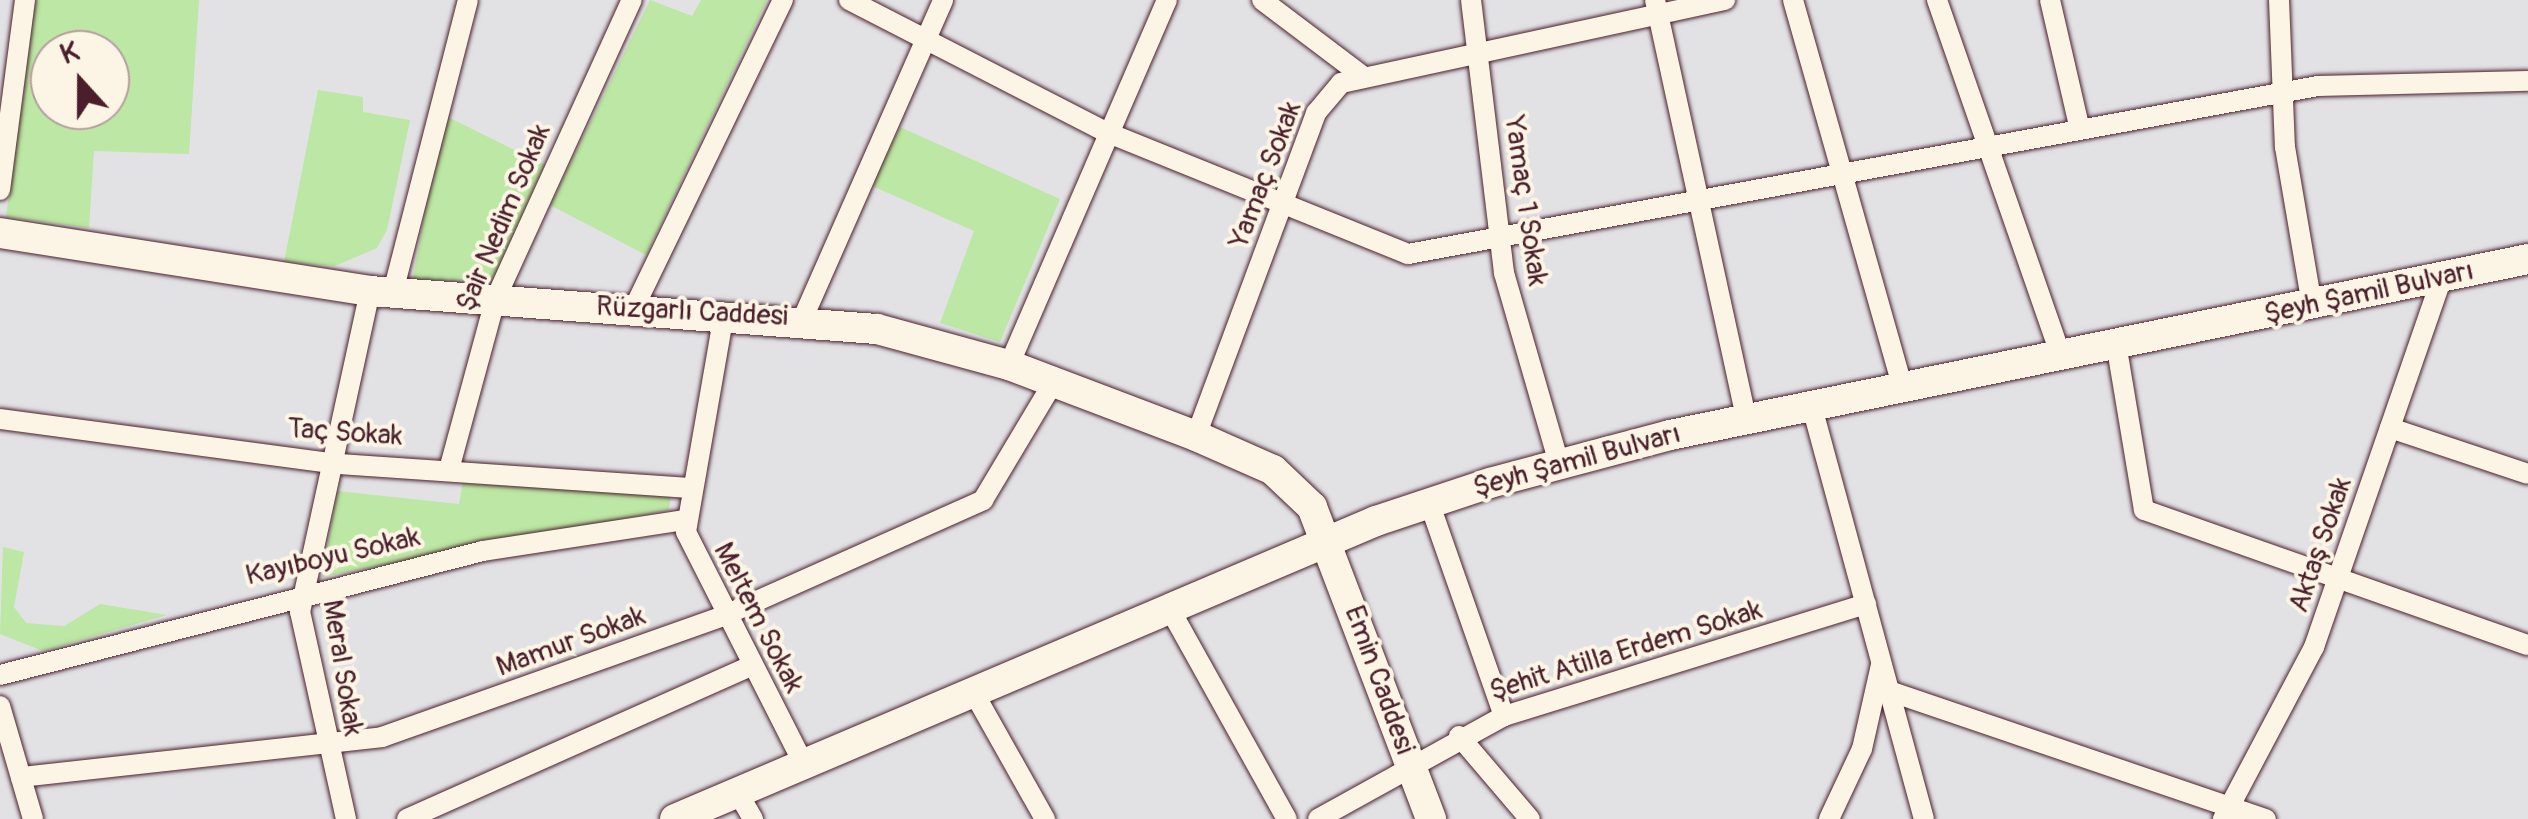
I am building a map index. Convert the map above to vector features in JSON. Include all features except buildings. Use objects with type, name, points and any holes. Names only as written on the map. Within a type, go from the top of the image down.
[{"type":"main road","name":"Rüzgarlı Caddesi","points":[[0,233],[382,292],[802,318],[1009,365],[1196,436],[1289,482],[1328,540]]},
{"type":"main road","name":"Şeyh Şamil Bulvarı","points":[[675,819],[746,806],[804,765],[1328,540],[1430,502],[1559,463],[1746,420],[2117,349],[2528,259]]},
{"type":"main road","name":"Emin Caddesi","points":[[1328,540],[1431,819]]},
{"type":"street","points":[[0,190],[25,0]]},
{"type":"street","name":"Meral Sokak","points":[[346,819],[326,750],[302,592],[382,292],[468,0]]},
{"type":"street","name":"Şair Nedim Sokak","points":[[450,466],[495,300],[632,0]]},
{"type":"street","points":[[634,308],[783,0]]},
{"type":"street","points":[[850,0],[1106,132],[1282,210],[1408,254],[1498,242],[1848,170],[2280,92],[2528,81]]},
{"type":"street","points":[[802,318],[943,0]]},
{"type":"street","points":[[1009,365],[1106,132],[1167,0]]},
{"type":"street","points":[[1262,0],[1361,75]]},
{"type":"street","name":"Yamaç 1 Sokak","points":[[1471,0],[1498,242],[1559,463]]},
{"type":"street","name":"Yamaç Sokak","points":[[1196,436],[1316,113],[1340,83],[1656,7],[1725,0]]},
{"type":"street","points":[[1793,0],[1848,170],[1903,389]]},
{"type":"street","points":[[1937,0],[2062,359]]},
{"type":"street","points":[[2050,0],[2079,126]]},
{"type":"street","points":[[2279,0],[2280,92],[2312,305]]},
{"type":"street","points":[[1656,7],[1701,199],[1746,420]]},
{"type":"street","name":"Aktaş Sokak","points":[[2227,812],[2301,678],[2442,278]]},
{"type":"street","name":"Meltem Sokak","points":[[724,314],[687,488],[684,520],[723,616],[804,765]]},
{"type":"street","points":[[2117,349],[2144,510],[2337,584],[2528,644]]},
{"type":"street","name":"Mamur Sokak","points":[[21,777],[326,750],[723,616],[982,500],[1053,383]]},
{"type":"street","points":[[1812,407],[1924,819]]},
{"type":"street","name":"Taç Sokak","points":[[0,419],[338,464],[450,466],[687,488]]},
{"type":"street","points":[[2390,428],[2528,474]]},
{"type":"street","points":[[1430,502],[1504,716]]},
{"type":"street","name":"Kayıboyu Sokak","points":[[0,675],[302,592],[516,544],[684,520]]},
{"type":"street","name":"Şehit Atilla Erdem Sokak","points":[[1318,819],[1409,762],[1504,716],[1866,604]]},
{"type":"street","points":[[1170,611],[1287,819]]},
{"type":"street","points":[[1828,819],[1862,749],[1883,658]]},
{"type":"street","points":[[407,819],[750,666]]},
{"type":"street","points":[[1892,692],[2227,812],[2266,819]]},
{"type":"street","points":[[974,693],[1044,819]]},
{"type":"street","points":[[0,706],[33,819]]},
{"type":"street","points":[[1459,736],[1530,819]]},
{"type":"green space","points":[[34,0],[199,0],[189,154],[94,151],[89,228],[6,217],[30,31],[30,130],[130,130],[130,30],[30,30]]},
{"type":"green space","points":[[650,0],[692,16],[701,0],[767,0],[646,255],[550,205]]},
{"type":"green space","points":[[318,90],[363,97],[363,112],[410,120],[387,230],[377,248],[335,266],[284,262]]},
{"type":"green space","points":[[442,114],[545,165],[492,283],[413,279]]},
{"type":"green space","points":[[900,127],[1060,199],[1000,342],[940,323],[974,231],[870,185]]},
{"type":"green space","points":[[464,476],[671,492],[669,510],[322,577],[337,491],[459,504]]},
{"type":"green space","points":[[3,547],[24,552],[14,607],[26,623],[64,626],[100,604],[167,615],[43,651],[0,634]]}]
